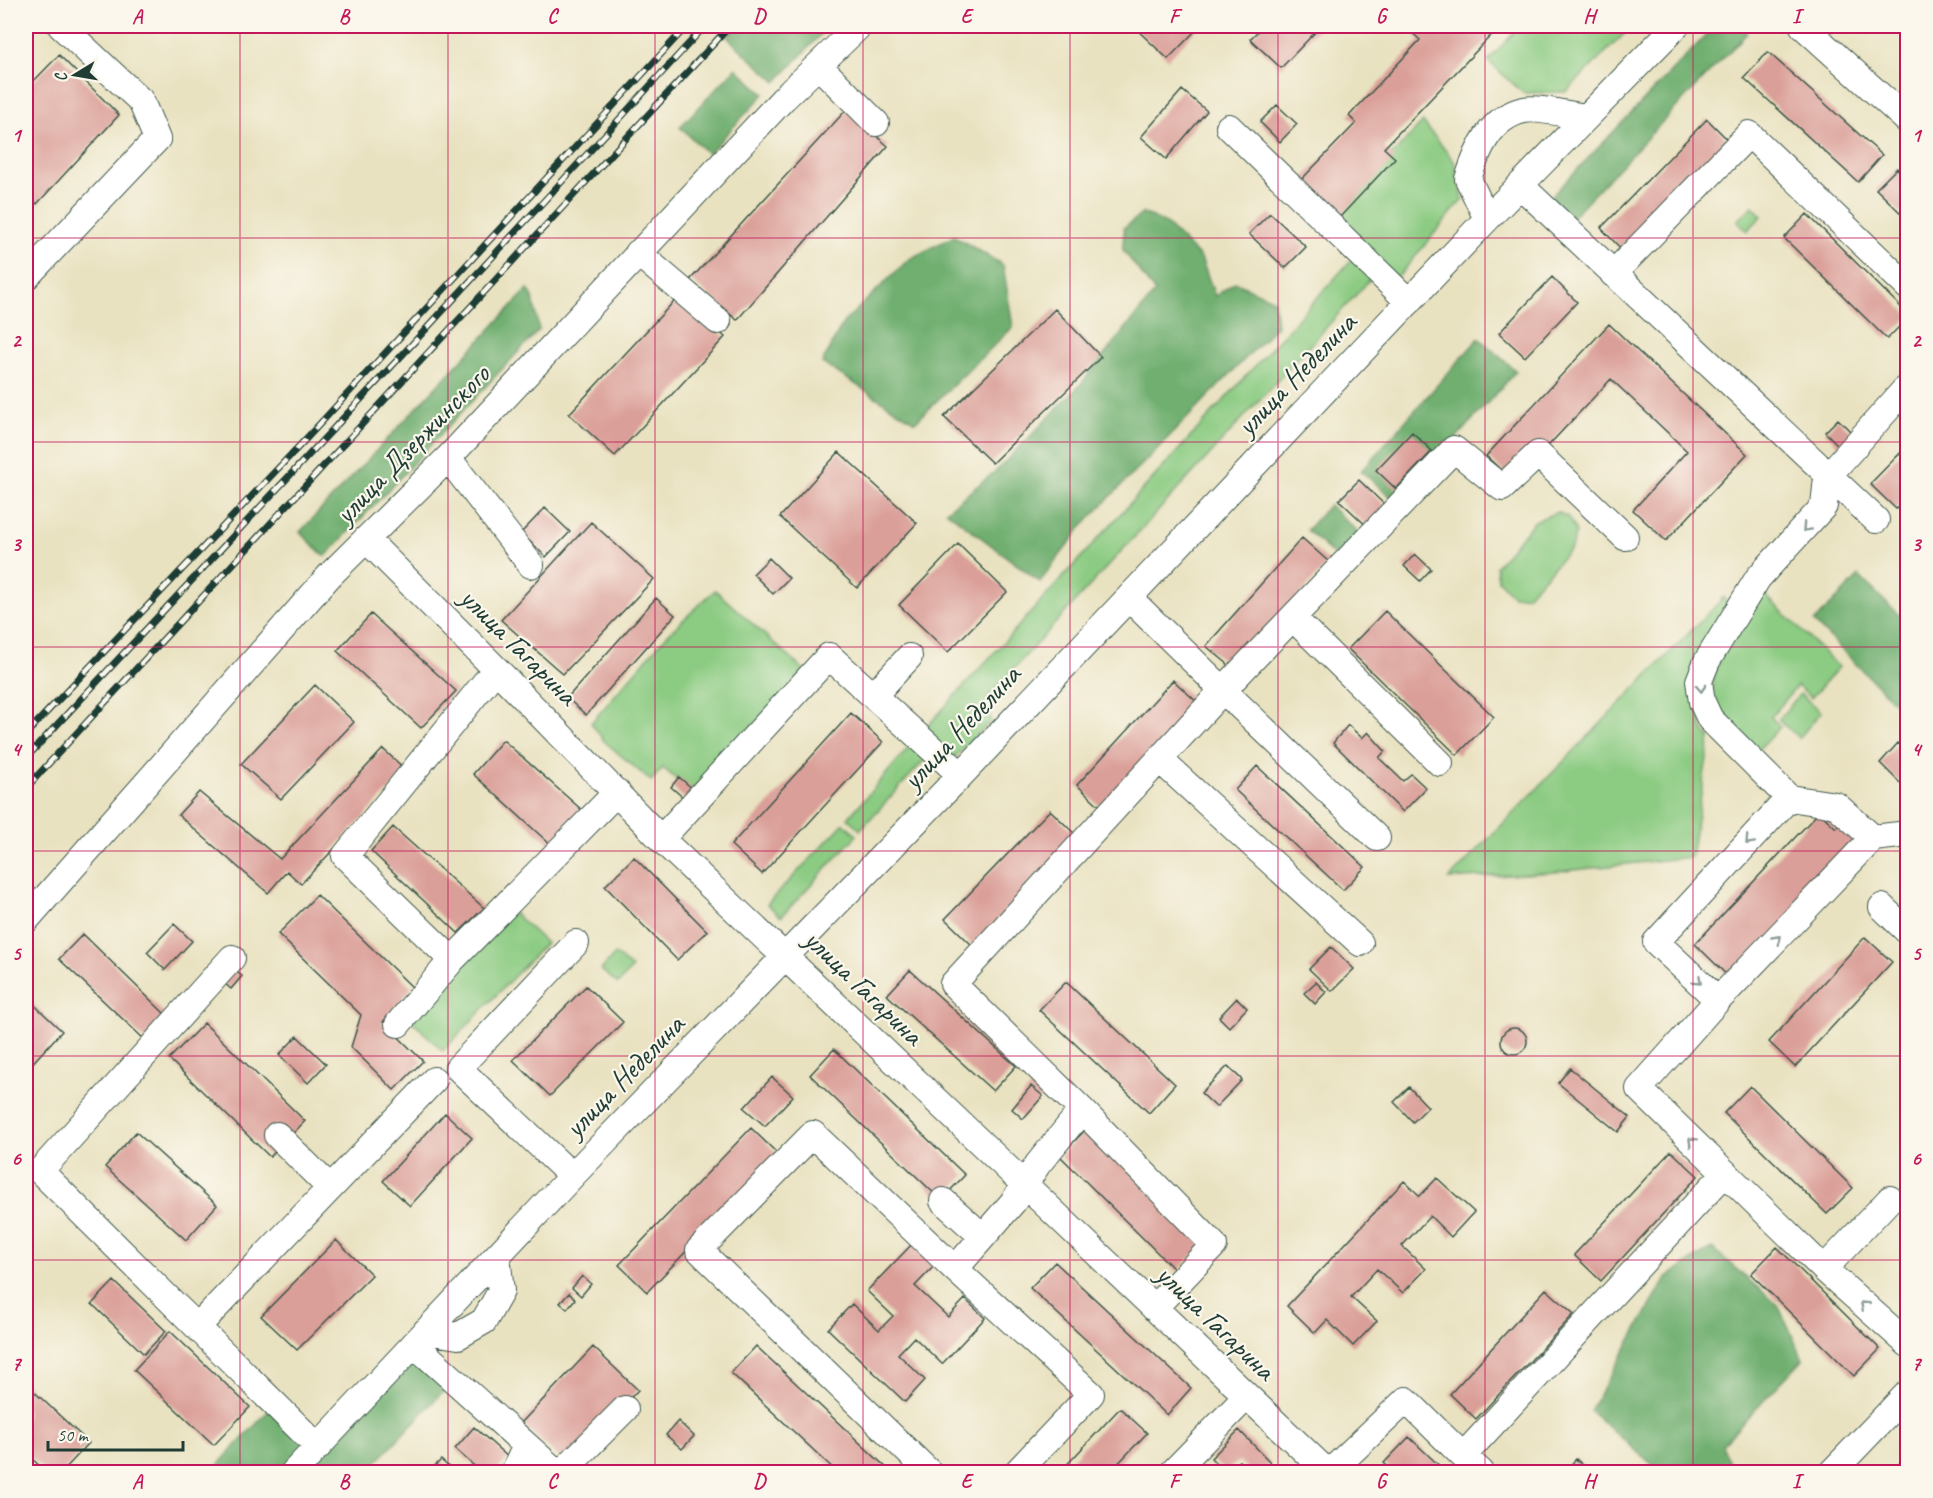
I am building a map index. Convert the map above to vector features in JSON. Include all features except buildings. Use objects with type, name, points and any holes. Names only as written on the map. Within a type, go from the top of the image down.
[{"type":"street","points":[[26,277],[157,138],[141,101],[61,26]]},
{"type":"street","name":"улица Дзержинского","points":[[26,920],[330,575],[448,458],[783,99],[859,26]]},
{"type":"street","name":"улица Неделина","points":[[294,1473],[572,1176],[961,776],[1584,117],[1676,26]]},
{"type":"street","points":[[1803,26],[1907,120]]},
{"type":"street","points":[[819,66],[876,123]]},
{"type":"street","points":[[1487,219],[1467,179],[1479,145],[1489,134],[1506,117],[1525,110],[1584,117]]},
{"type":"street","points":[[1229,127],[1409,302]]},
{"type":"street","points":[[1613,274],[1749,134],[1908,287]]},
{"type":"street","points":[[1520,185],[1827,477],[1876,520]]},
{"type":"street","points":[[638,253],[718,321]]},
{"type":"street","points":[[1873,838],[1836,805],[1789,798],[1710,720],[1701,702],[1699,681],[1707,661],[1758,578],[1824,506],[1827,477],[1908,386]]},
{"type":"street","points":[[1154,1308],[1214,1245],[1082,1110],[953,984],[1223,690],[1454,449],[1502,488],[1538,454],[1625,537]]},
{"type":"street","points":[[448,458],[531,564]]},
{"type":"street","name":"улица Гагарина","points":[[366,539],[661,839],[1246,1397],[1329,1473]]},
{"type":"street","points":[[1129,598],[1377,838]]},
{"type":"street","points":[[1293,618],[1440,763]]},
{"type":"street","points":[[661,839],[829,656],[961,776]]},
{"type":"street","points":[[874,695],[909,657]]},
{"type":"street","points":[[452,960],[345,856],[496,669]]},
{"type":"street","points":[[1160,760],[1360,943]]},
{"type":"street","points":[[398,1024],[452,960],[617,792]]},
{"type":"street","points":[[1718,1000],[1656,942],[1789,798]]},
{"type":"street","points":[[1908,834],[1873,838],[1718,1000],[1639,1089],[1824,1269],[1908,1344]]},
{"type":"street","points":[[1882,907],[1908,932]]},
{"type":"street","points":[[572,1176],[458,1068],[576,943]]},
{"type":"street","points":[[232,958],[40,1171],[318,1447]]},
{"type":"street","points":[[197,1327],[434,1080]]},
{"type":"street","points":[[955,1269],[1014,1201],[1024,1184],[1082,1110]]},
{"type":"street","points":[[929,1473],[699,1250],[813,1134],[1091,1394],[1017,1473]]},
{"type":"street","points":[[277,1135],[330,1188]]},
{"type":"street","points":[[1329,1473],[1406,1400],[1472,1464],[1725,1173]]},
{"type":"street","points":[[1824,1269],[1890,1198]]},
{"type":"street","points":[[943,1201],[982,1236]]},
{"type":"street","points":[[420,1337],[458,1336],[484,1322],[501,1291],[497,1256]]},
{"type":"street","points":[[420,1337],[556,1473]]},
{"type":"street","points":[[1832,1473],[1908,1393]]},
{"type":"street","points":[[1173,1473],[1246,1397]]},
{"type":"street","points":[[562,1473],[625,1409]]},
{"type":"street","points":[[514,1473],[526,1445]]},
{"type":"green space","points":[[739,26],[829,26],[776,82],[727,37]]},
{"type":"green space","points":[[1520,26],[1632,26],[1566,92],[1523,93],[1488,61]]},
{"type":"green space","points":[[1715,26],[1740,26],[1747,33],[1570,219],[1548,200]]},
{"type":"green space","points":[[736,68],[764,94],[708,154],[680,127]]},
{"type":"green space","points":[[1423,122],[1454,161],[1463,199],[1394,282],[1331,220]]},
{"type":"green space","points":[[1753,206],[1762,216],[1747,231],[1737,221]]},
{"type":"green space","points":[[1143,213],[1165,223],[1201,258],[1215,296],[1235,282],[1274,300],[1277,326],[1083,525],[1040,582],[946,511],[997,470],[1081,384],[1155,292],[1123,250],[1124,228]]},
{"type":"green space","points":[[954,236],[1003,265],[1013,327],[915,422],[822,363],[843,323],[909,259]]},
{"type":"green space","points":[[1355,256],[1375,274],[987,698],[991,721],[953,759],[923,731]]},
{"type":"green space","points":[[528,289],[533,297],[539,330],[325,557],[300,532]]},
{"type":"green space","points":[[1479,338],[1516,371],[1398,503],[1361,471]]},
{"type":"green space","points":[[1329,505],[1364,537],[1341,562],[1307,530]]},
{"type":"green space","points":[[1557,512],[1568,517],[1576,532],[1571,548],[1528,595],[1513,596],[1498,580],[1496,566],[1535,521]]},
{"type":"green space","points":[[1859,576],[1907,623],[1907,715],[1814,622]]},
{"type":"green space","points":[[715,590],[805,671],[691,792],[663,768],[651,781],[605,742],[591,723],[666,636]]},
{"type":"green space","points":[[1762,592],[1839,667],[1811,698],[1797,686],[1771,717],[1780,727],[1753,755],[1729,730],[1719,715],[1713,699],[1713,684],[1721,656],[1728,642]]},
{"type":"green space","points":[[1724,597],[1729,609],[1697,670],[1702,728],[1710,739],[1691,857],[1555,872],[1449,879]]},
{"type":"green space","points":[[1800,694],[1821,712],[1799,738],[1778,720]]},
{"type":"green space","points":[[917,738],[933,751],[860,830],[848,818]]},
{"type":"green space","points":[[844,823],[857,835],[781,917],[767,904]]},
{"type":"green space","points":[[513,912],[546,943],[443,1051],[410,1019]]},
{"type":"green space","points":[[615,954],[632,968],[618,984],[601,970]]},
{"type":"green space","points":[[1712,1248],[1778,1305],[1803,1359],[1722,1445],[1731,1466],[1721,1472],[1661,1472],[1590,1411],[1667,1277]]},
{"type":"green space","points":[[414,1353],[449,1385],[367,1472],[303,1472]]},
{"type":"green space","points":[[271,1408],[308,1446],[284,1472],[216,1472],[213,1470]]},
{"type":"railway","points":[[26,734],[304,441],[687,26]]},
{"type":"railway","points":[[26,758],[705,26]]},
{"type":"railway","points":[[26,788],[730,26]]}]
